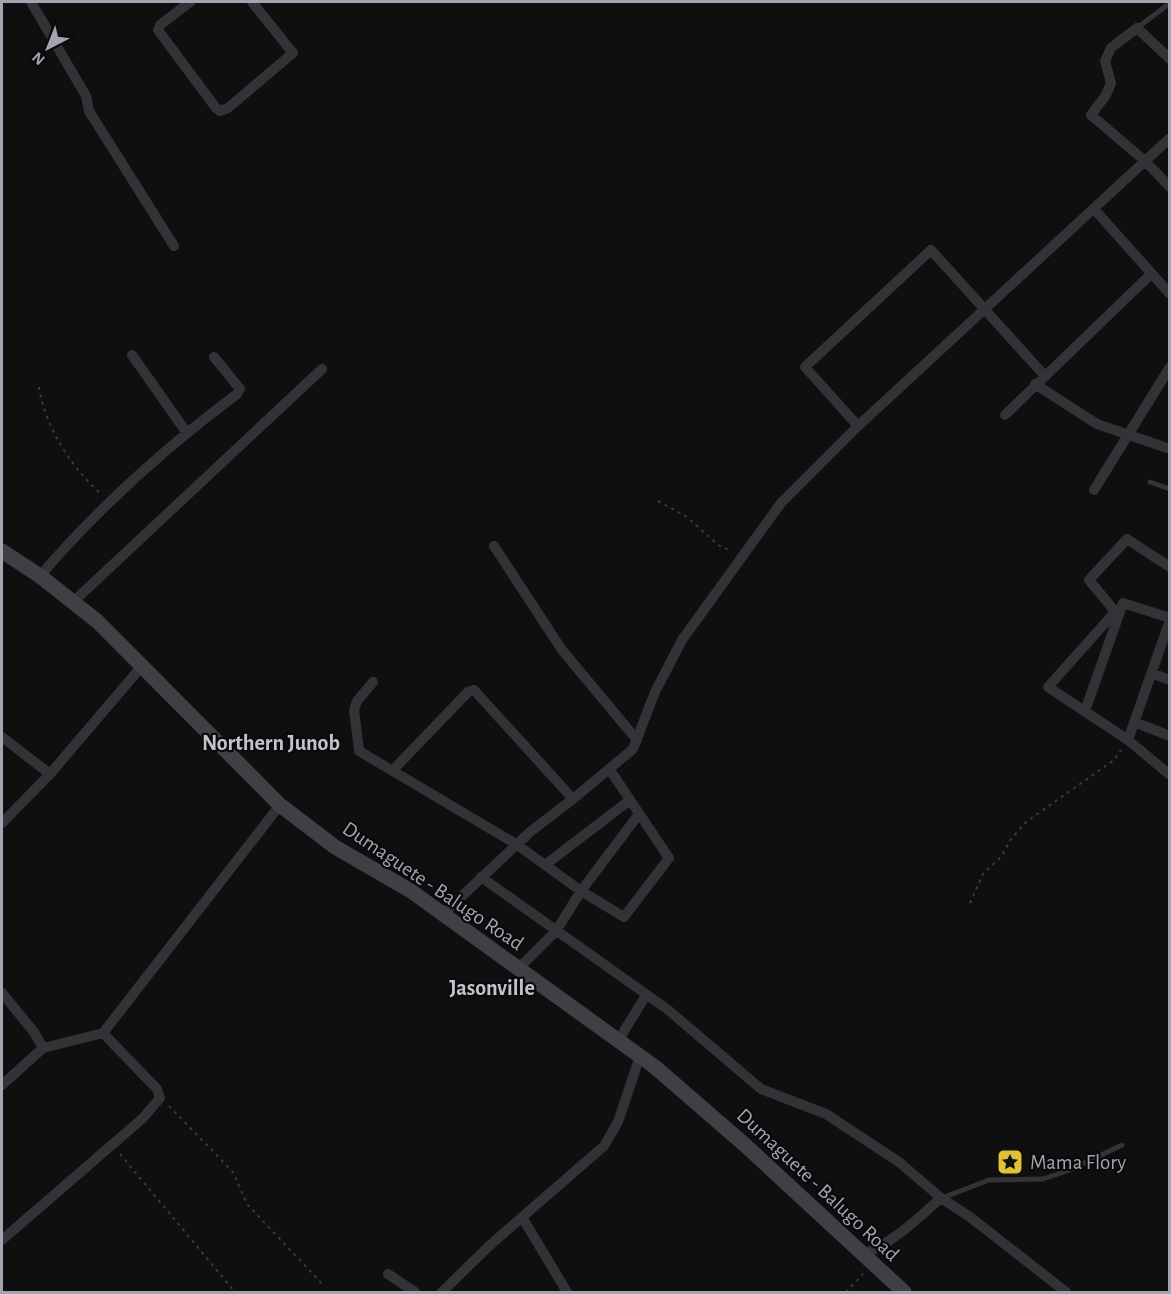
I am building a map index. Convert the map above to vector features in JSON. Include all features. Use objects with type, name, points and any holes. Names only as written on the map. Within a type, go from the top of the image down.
[{"type":"street","points":[[31,2],[86,96],[89,111],[174,246]]},
{"type":"street","points":[[190,2],[160,25],[158,30],[220,111],[228,108],[293,53],[252,2]]},
{"type":"street","points":[[1170,60],[1137,28],[1111,48],[1105,61],[1111,83],[1106,96],[1091,115],[1145,161],[1170,187]]},
{"type":"street","points":[[443,914],[516,844],[610,770],[633,748],[655,692],[682,640],[781,503],[858,426],[1170,138]]},
{"type":"street","points":[[1094,209],[1170,294]]},
{"type":"street","points":[[858,426],[805,367],[931,250],[1044,375]]},
{"type":"street","points":[[1005,415],[1151,274]]},
{"type":"street","points":[[132,355],[187,433]]},
{"type":"street","points":[[40,576],[82,527],[187,433],[237,394],[240,389],[214,357]]},
{"type":"street","points":[[1094,490],[1126,434],[1165,381],[1170,367]]},
{"type":"street","points":[[73,602],[322,369]]},
{"type":"street","points":[[1035,384],[1098,424],[1170,449]]},
{"type":"street","points":[[1117,614],[1089,580],[1127,539],[1170,567]]},
{"type":"street","points":[[494,546],[561,650],[637,740]]},
{"type":"street","name":"Dumaguete - Balugo Road","points":[[2,551],[40,576],[97,621],[280,805],[335,847],[411,891],[640,1056],[728,1130],[869,1258],[904,1293]]},
{"type":"street","points":[[1085,711],[1117,614],[1123,603],[1169,622],[1128,740]]},
{"type":"street","points":[[1117,614],[1048,687],[1128,740],[1170,775]]},
{"type":"street","points":[[2,823],[50,774],[142,666]]},
{"type":"street","points":[[1151,673],[1170,680]]},
{"type":"street","points":[[373,682],[357,701],[354,710],[356,745],[359,751],[516,844],[581,891],[624,917],[669,858],[610,770]]},
{"type":"street","points":[[392,771],[468,692],[474,690],[573,799]]},
{"type":"street","points":[[1134,722],[1170,736]]},
{"type":"street","points":[[2,736],[50,774]]},
{"type":"street","points":[[545,865],[630,800]]},
{"type":"street","points":[[2,1085],[43,1048],[103,1033],[280,805]]},
{"type":"street","points":[[519,968],[556,932],[581,891],[639,814]]},
{"type":"street","points":[[481,878],[667,1009],[761,1089],[826,1114],[899,1162],[941,1198],[970,1217],[1066,1293]]},
{"type":"street","points":[[2,993],[34,1032],[43,1048]]},
{"type":"street","points":[[618,1041],[646,995]]},
{"type":"street","points":[[2,1240],[143,1118],[160,1098],[157,1089],[103,1033]]},
{"type":"street","points":[[442,1293],[522,1217],[604,1146],[618,1122],[640,1056]]},
{"type":"street","points":[[869,1258],[878,1248],[903,1231],[941,1198]]},
{"type":"street","points":[[522,1217],[567,1293]]},
{"type":"street","points":[[388,1274],[415,1293]]},
{"type":"lane","points":[[1137,28],[1170,3]]},
{"type":"lane","points":[[1150,482],[1170,489]]},
{"type":"lane","points":[[941,1198],[989,1180],[1043,1179],[1070,1170],[1122,1145]]},
{"type":"path","points":[[39,387],[49,422],[74,465],[110,502]]},
{"type":"path","points":[[658,501],[687,518],[718,545],[741,556]]},
{"type":"path","points":[[970,903],[983,874],[1001,857],[1011,839],[1026,822],[1114,760],[1128,740]]},
{"type":"path","points":[[160,1098],[233,1172],[247,1204],[324,1286]]},
{"type":"path","points":[[113,1144],[235,1293]]},
{"type":"path","points":[[846,1293],[869,1258]]},
{"type":"place","name":"Mama Flory","points":[[1010,1162]]},
{"type":"district","name":"Northern Junob","points":[[271,743]]},
{"type":"district","name":"Jasonville","points":[[492,988]]}]
